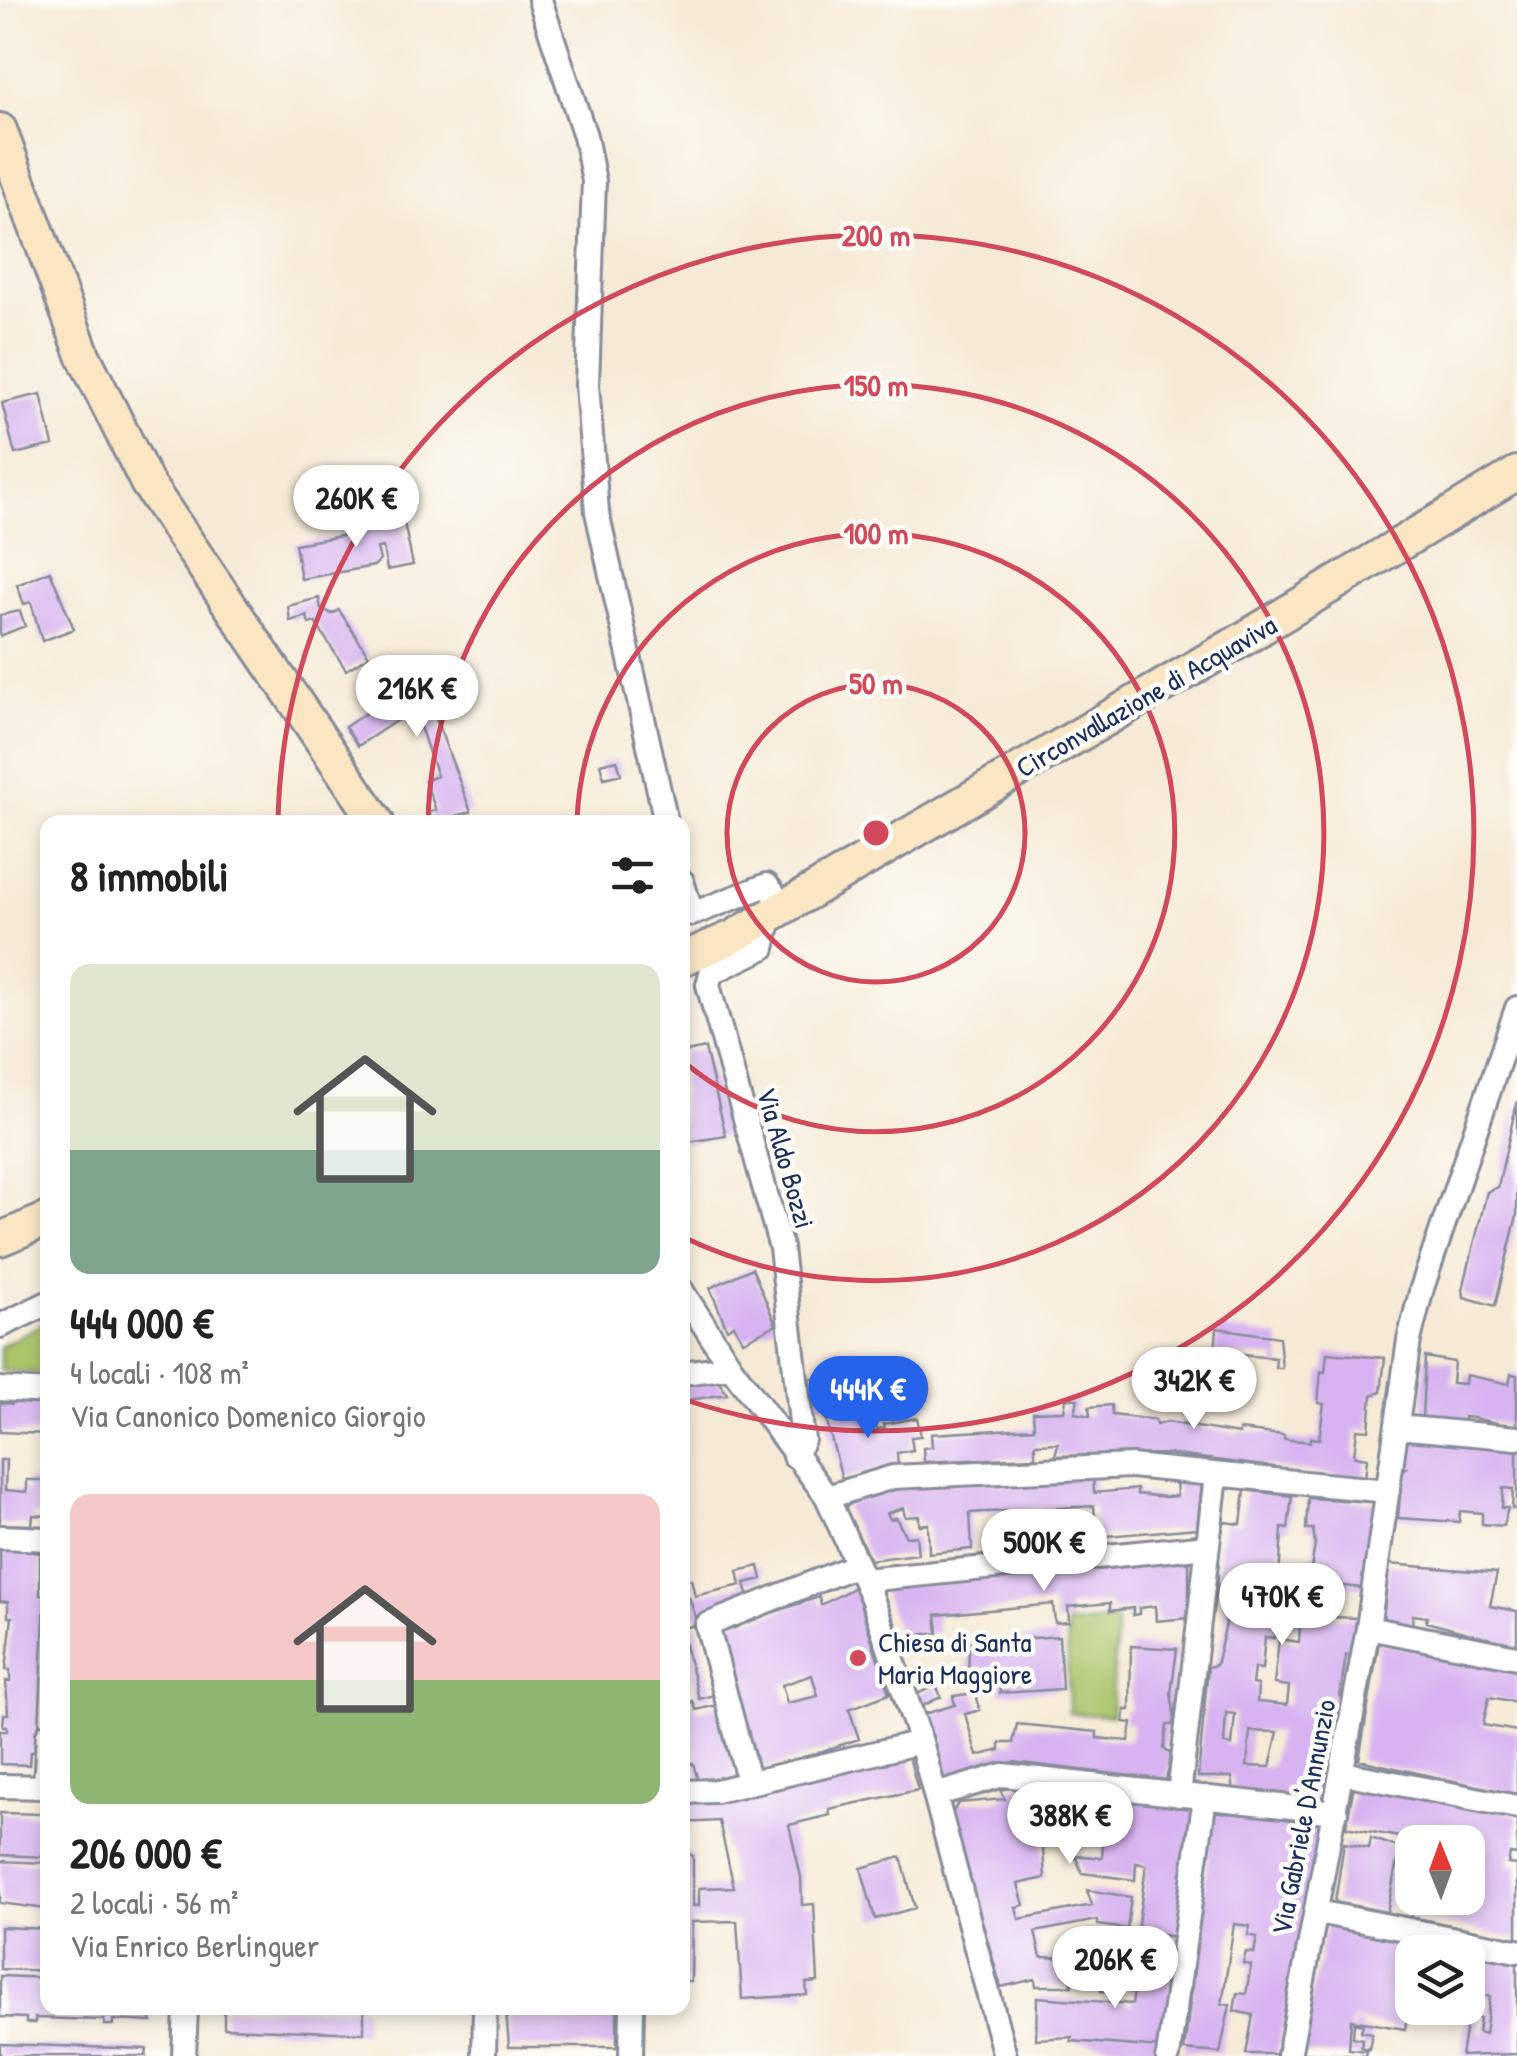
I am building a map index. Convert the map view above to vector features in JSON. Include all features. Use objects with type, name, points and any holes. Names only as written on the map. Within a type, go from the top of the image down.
[{"type":"main road","points":[[0,130],[83,355],[147,483],[372,815]]},
{"type":"main road","name":"Circonvallazione di Acquaviva","points":[[690,955],[733,937],[1245,638],[1517,473]]},
{"type":"main road","points":[[690,933],[723,919],[777,908]]},
{"type":"main road","points":[[0,1239],[40,1222]]},
{"type":"street","points":[[540,0],[585,136],[594,181],[586,385],[597,512],[664,815]]},
{"type":"street","points":[[690,907],[692,914],[767,885],[777,908]]},
{"type":"street","name":"Via Aldo Bozzi","points":[[777,908],[763,948],[711,973],[708,985],[780,1248],[803,1440],[794,1456]]},
{"type":"street","name":"Via Gabriele D'Annunzio","points":[[1289,2056],[1368,1628],[1408,1340],[1422,1288],[1513,1035],[1517,1008]]},
{"type":"street","points":[[690,1303],[731,1367],[827,1497],[861,1572],[921,1742],[1004,2056]]},
{"type":"street","points":[[0,1326],[40,1307]]},
{"type":"street","points":[[690,1371],[731,1367]]},
{"type":"street","points":[[0,1389],[40,1392]]},
{"type":"street","points":[[1397,1426],[1517,1438]]},
{"type":"street","points":[[827,1497],[894,1477],[1130,1466],[1388,1491]]},
{"type":"street","points":[[1179,1794],[1216,1476]]},
{"type":"street","points":[[0,1537],[40,1539]]},
{"type":"street","points":[[749,1782],[707,1625],[861,1572],[1208,1546]]},
{"type":"street","points":[[1368,1628],[1517,1657]]},
{"type":"street","points":[[690,1792],[716,1791],[921,1742]]},
{"type":"street","points":[[1343,1773],[1517,1807]]},
{"type":"street","points":[[935,1795],[1003,1775],[1336,1812]]},
{"type":"street","points":[[0,1786],[40,1787]]},
{"type":"street","points":[[1168,2056],[1206,1798]]},
{"type":"street","points":[[1316,1912],[1517,1951]]},
{"type":"street","points":[[184,2056],[186,2015]]},
{"type":"street","points":[[484,2015],[484,2056]]},
{"type":"street","points":[[632,2015],[632,2056]]},
{"type":"green space","points":[[40,1325],[40,1373],[0,1370],[0,1347]]},
{"type":"green space","points":[[1117,1620],[1111,1716],[1069,1713],[1067,1625]]},
{"type":"building","points":[[41,394],[53,445],[15,454],[2,403]]},
{"type":"building","points":[[403,518],[413,565],[387,570],[383,547],[377,548],[380,560],[374,566],[301,579],[295,544],[358,533],[357,528]]},
{"type":"building","points":[[50,571],[74,629],[42,641],[31,602],[24,604],[17,585]]},
{"type":"building","points":[[319,598],[321,609],[333,614],[339,610],[369,656],[346,670],[315,622],[309,624],[307,616],[290,621],[288,606]]},
{"type":"building","points":[[20,611],[25,626],[0,636],[0,615]]},
{"type":"building","points":[[404,665],[431,706],[471,812],[430,815],[436,810],[425,781],[437,776],[414,709],[358,746],[345,727],[388,698],[381,687]]},
{"type":"building","points":[[386,670],[387,682],[365,685],[364,671]]},
{"type":"building","points":[[617,760],[621,774],[604,778],[600,764]]},
{"type":"building","points":[[705,1048],[726,1136],[690,1142],[690,1051]]},
{"type":"building","points":[[1517,1101],[1517,1215],[1495,1306],[1464,1297],[1463,1289],[1487,1192],[1498,1187]]},
{"type":"building","points":[[752,1268],[776,1325],[743,1341],[734,1325],[727,1329],[710,1288]]},
{"type":"building","points":[[1217,1328],[1279,1337],[1282,1368],[1275,1368],[1276,1358],[1215,1353]]},
{"type":"building","points":[[1327,1353],[1385,1358],[1381,1392],[1372,1395],[1369,1430],[1357,1429],[1354,1456],[1367,1458],[1365,1479],[1168,1454],[1055,1456],[1058,1443],[1035,1444],[1035,1457],[924,1462],[923,1448],[932,1447],[931,1434],[1034,1428],[1033,1412],[1064,1411],[1066,1398],[1078,1399],[1075,1413],[1090,1416],[1089,1407],[1111,1405],[1112,1415],[1155,1420],[1156,1425],[1167,1422],[1239,1434],[1239,1430],[1284,1435],[1284,1439],[1310,1442],[1310,1438],[1319,1439],[1324,1404],[1318,1403]]},
{"type":"building","points":[[1425,1357],[1454,1362],[1452,1383],[1465,1384],[1466,1375],[1509,1384],[1511,1374],[1517,1375],[1517,1427],[1464,1417],[1463,1422],[1422,1419]]},
{"type":"building","points":[[843,1375],[846,1399],[813,1405],[809,1379]]},
{"type":"building","points":[[716,1376],[727,1394],[690,1400],[690,1380]]},
{"type":"building","points":[[12,1400],[40,1401],[40,1434],[0,1432],[0,1403],[12,1404]]},
{"type":"building","points":[[868,1406],[877,1429],[917,1418],[921,1436],[911,1437],[913,1450],[897,1453],[898,1465],[842,1479],[825,1415]]},
{"type":"building","points":[[1405,1438],[1517,1448],[1517,1509],[1512,1509],[1513,1489],[1503,1488],[1502,1508],[1508,1508],[1503,1526],[1482,1524],[1482,1513],[1460,1511],[1459,1522],[1398,1518],[1402,1471],[1406,1468],[1402,1468]]},
{"type":"building","points":[[0,1460],[6,1460],[5,1490],[27,1492],[27,1480],[40,1480],[40,1515],[33,1515],[32,1525],[0,1524]]},
{"type":"building","points":[[1093,1474],[1094,1493],[1137,1489],[1137,1494],[1166,1497],[1177,1496],[1176,1481],[1202,1485],[1197,1528],[1096,1537],[1094,1506],[970,1513],[972,1549],[929,1553],[928,1524],[919,1525],[919,1516],[905,1517],[903,1508],[887,1513],[890,1519],[896,1518],[906,1537],[916,1536],[918,1554],[870,1560],[845,1507],[876,1491],[918,1484]]},
{"type":"building","points":[[1245,1490],[1292,1496],[1288,1529],[1282,1528],[1279,1579],[1309,1582],[1315,1544],[1313,1529],[1306,1529],[1308,1498],[1376,1502],[1364,1588],[1334,1585],[1330,1617],[1358,1618],[1352,1655],[1346,1655],[1340,1696],[1345,1697],[1327,1766],[1326,1772],[1332,1772],[1326,1801],[1234,1791],[1232,1777],[1198,1777],[1208,1667],[1216,1665],[1226,1624],[1223,1597],[1217,1597],[1219,1548],[1224,1522],[1241,1524]],"holes":[[[1275,1625],[1300,1625],[1299,1642],[1279,1639],[1274,1684],[1289,1686],[1287,1705],[1257,1702],[1258,1685],[1252,1684],[1254,1668],[1262,1669],[1265,1637],[1274,1638]],[[1226,1713],[1235,1714],[1232,1745],[1224,1744]],[[1250,1731],[1278,1732],[1270,1767],[1247,1766]]]},
{"type":"building","points":[[0,1547],[40,1553],[38,1752],[30,1752],[29,1765],[0,1764],[0,1731],[7,1731],[7,1726],[3,1726],[4,1714],[8,1714],[6,1681],[10,1682],[10,1670],[6,1670],[12,1617],[8,1617],[8,1602],[0,1601]]},
{"type":"building","points":[[1175,1561],[1189,1563],[1189,1618],[1156,1621],[1155,1606],[1139,1608],[1139,1614],[1133,1615],[1133,1608],[1110,1611],[1110,1603],[1068,1607],[1069,1622],[1055,1623],[1053,1604],[936,1615],[938,1633],[900,1636],[883,1592],[886,1588],[1050,1568],[1051,1575]]},
{"type":"building","points":[[1389,1564],[1497,1573],[1490,1606],[1517,1611],[1517,1646],[1426,1622],[1427,1617],[1413,1615],[1412,1624],[1383,1619]]},
{"type":"building","points":[[759,1566],[762,1579],[745,1583],[750,1601],[696,1618],[690,1600],[690,1579],[695,1596],[741,1585],[738,1571]]},
{"type":"building","points":[[855,1587],[889,1694],[849,1709],[859,1739],[758,1772],[720,1631],[747,1613],[750,1620],[819,1597],[821,1605]],"holes":[[[812,1675],[818,1696],[787,1703],[782,1685]]]},
{"type":"building","points":[[696,1625],[714,1695],[699,1699],[690,1664],[690,1626]]},
{"type":"building","points":[[1059,1636],[1062,1689],[1000,1693],[999,1679],[968,1681],[969,1643]]},
{"type":"building","points":[[1379,1642],[1517,1670],[1517,1702],[1489,1697],[1483,1725],[1517,1731],[1517,1795],[1359,1760]]},
{"type":"building","points":[[1131,1646],[1177,1649],[1171,1693],[1175,1719],[1173,1725],[1167,1725],[1164,1749],[1172,1755],[1166,1780],[1013,1762],[941,1784],[924,1714],[955,1705],[953,1696],[976,1693],[980,1710],[965,1714],[977,1756],[1000,1750],[1000,1743],[1013,1743],[1017,1724],[1097,1732],[1097,1738],[1129,1741],[1132,1723],[1124,1722],[1125,1710],[1130,1710]]},
{"type":"building","points":[[936,1685],[941,1697],[920,1707],[915,1695]]},
{"type":"building","points":[[690,1702],[696,1710],[717,1705],[736,1776],[699,1785],[693,1763],[690,1764]]},
{"type":"building","points":[[907,1750],[918,1790],[829,1809],[830,1815],[789,1825],[801,1877],[802,1905],[814,1904],[818,1982],[806,1983],[807,1995],[742,1999],[737,1921],[692,1922],[690,1981],[690,1854],[693,1906],[699,1906],[699,1888],[734,1887],[719,1821],[690,1823],[690,1796]]},
{"type":"building","points":[[1028,1784],[1197,1805],[1178,1937],[1137,1932],[1146,1865],[1136,1863],[1135,1880],[1082,1873],[1075,1855],[1102,1858],[1103,1844],[1042,1834],[1045,1878],[1018,1884],[1024,1905],[1016,1907],[1019,1919],[1092,1905],[1087,1890],[1131,1897],[1127,1929],[1098,1925],[1097,1920],[1035,1932],[1041,1957],[1070,1958],[1072,1986],[1036,1986],[1035,1979],[1001,1987],[951,1815],[958,1803],[1005,1799],[1000,1790]]},
{"type":"building","points":[[1354,1785],[1517,1813],[1517,1855],[1510,1854],[1508,1864],[1517,1865],[1517,1939],[1411,1917],[1485,1915],[1485,1825],[1395,1825],[1395,1836],[1346,1827]]},
{"type":"building","points":[[1214,1809],[1325,1820],[1277,2054],[1246,2054],[1253,2015],[1234,2011],[1237,1993],[1246,1994],[1251,1965],[1243,1963],[1246,1952],[1254,1953],[1257,1937],[1248,1935],[1250,1926],[1234,1924],[1222,2004],[1230,2005],[1220,2053],[1184,2050]]},
{"type":"building","points":[[0,1813],[40,1814],[40,1857],[0,1855]]},
{"type":"building","points":[[1371,1838],[1395,1846],[1395,1871],[1387,1912],[1335,1902],[1344,1843],[1369,1848]]},
{"type":"building","points":[[901,1857],[915,1908],[875,1919],[861,1868]]},
{"type":"building","points":[[0,1861],[40,1863],[40,1908],[0,1903]]},
{"type":"building","points":[[1327,1922],[1367,1933],[1367,1929],[1396,1935],[1395,2025],[1406,2025],[1405,2029],[1351,2020],[1349,2049],[1367,2051],[1366,2056],[1299,2053]]},
{"type":"building","points":[[0,1927],[40,1929],[40,1971],[0,1969]]},
{"type":"building","points":[[1099,1949],[1124,1952],[1119,1992],[1101,1991]]},
{"type":"building","points":[[1133,1954],[1175,1959],[1163,2048],[1071,2041],[1072,2037],[1036,2039],[1037,1997],[1132,2004],[1134,1991],[1128,1990]]},
{"type":"building","points":[[1485,1956],[1517,1963],[1517,2054],[1461,2056],[1466,2025],[1479,2025],[1478,2032],[1485,2034],[1490,1996],[1485,1996]]},
{"type":"building","points":[[0,1976],[40,1978],[40,2015],[150,2015],[152,2022],[113,2020],[113,2025],[104,2025],[104,2020],[35,2018],[35,2023],[26,2023],[26,2018],[0,2017]]},
{"type":"building","points":[[224,2015],[364,2015],[364,2033],[224,2028]]},
{"type":"building","points":[[506,2015],[617,2015],[617,2047],[509,2047]]},
{"type":"building","points":[[1354,2023],[1363,2025],[1361,2031],[1372,2033],[1369,2049],[1361,2047],[1362,2039],[1353,2037]]},
{"type":"building","points":[[0,2044],[147,2049],[146,2056],[0,2056]]},
{"type":"place","name":"Chiesa di Santa Maria Maggiore","points":[[858,1658]]}]
